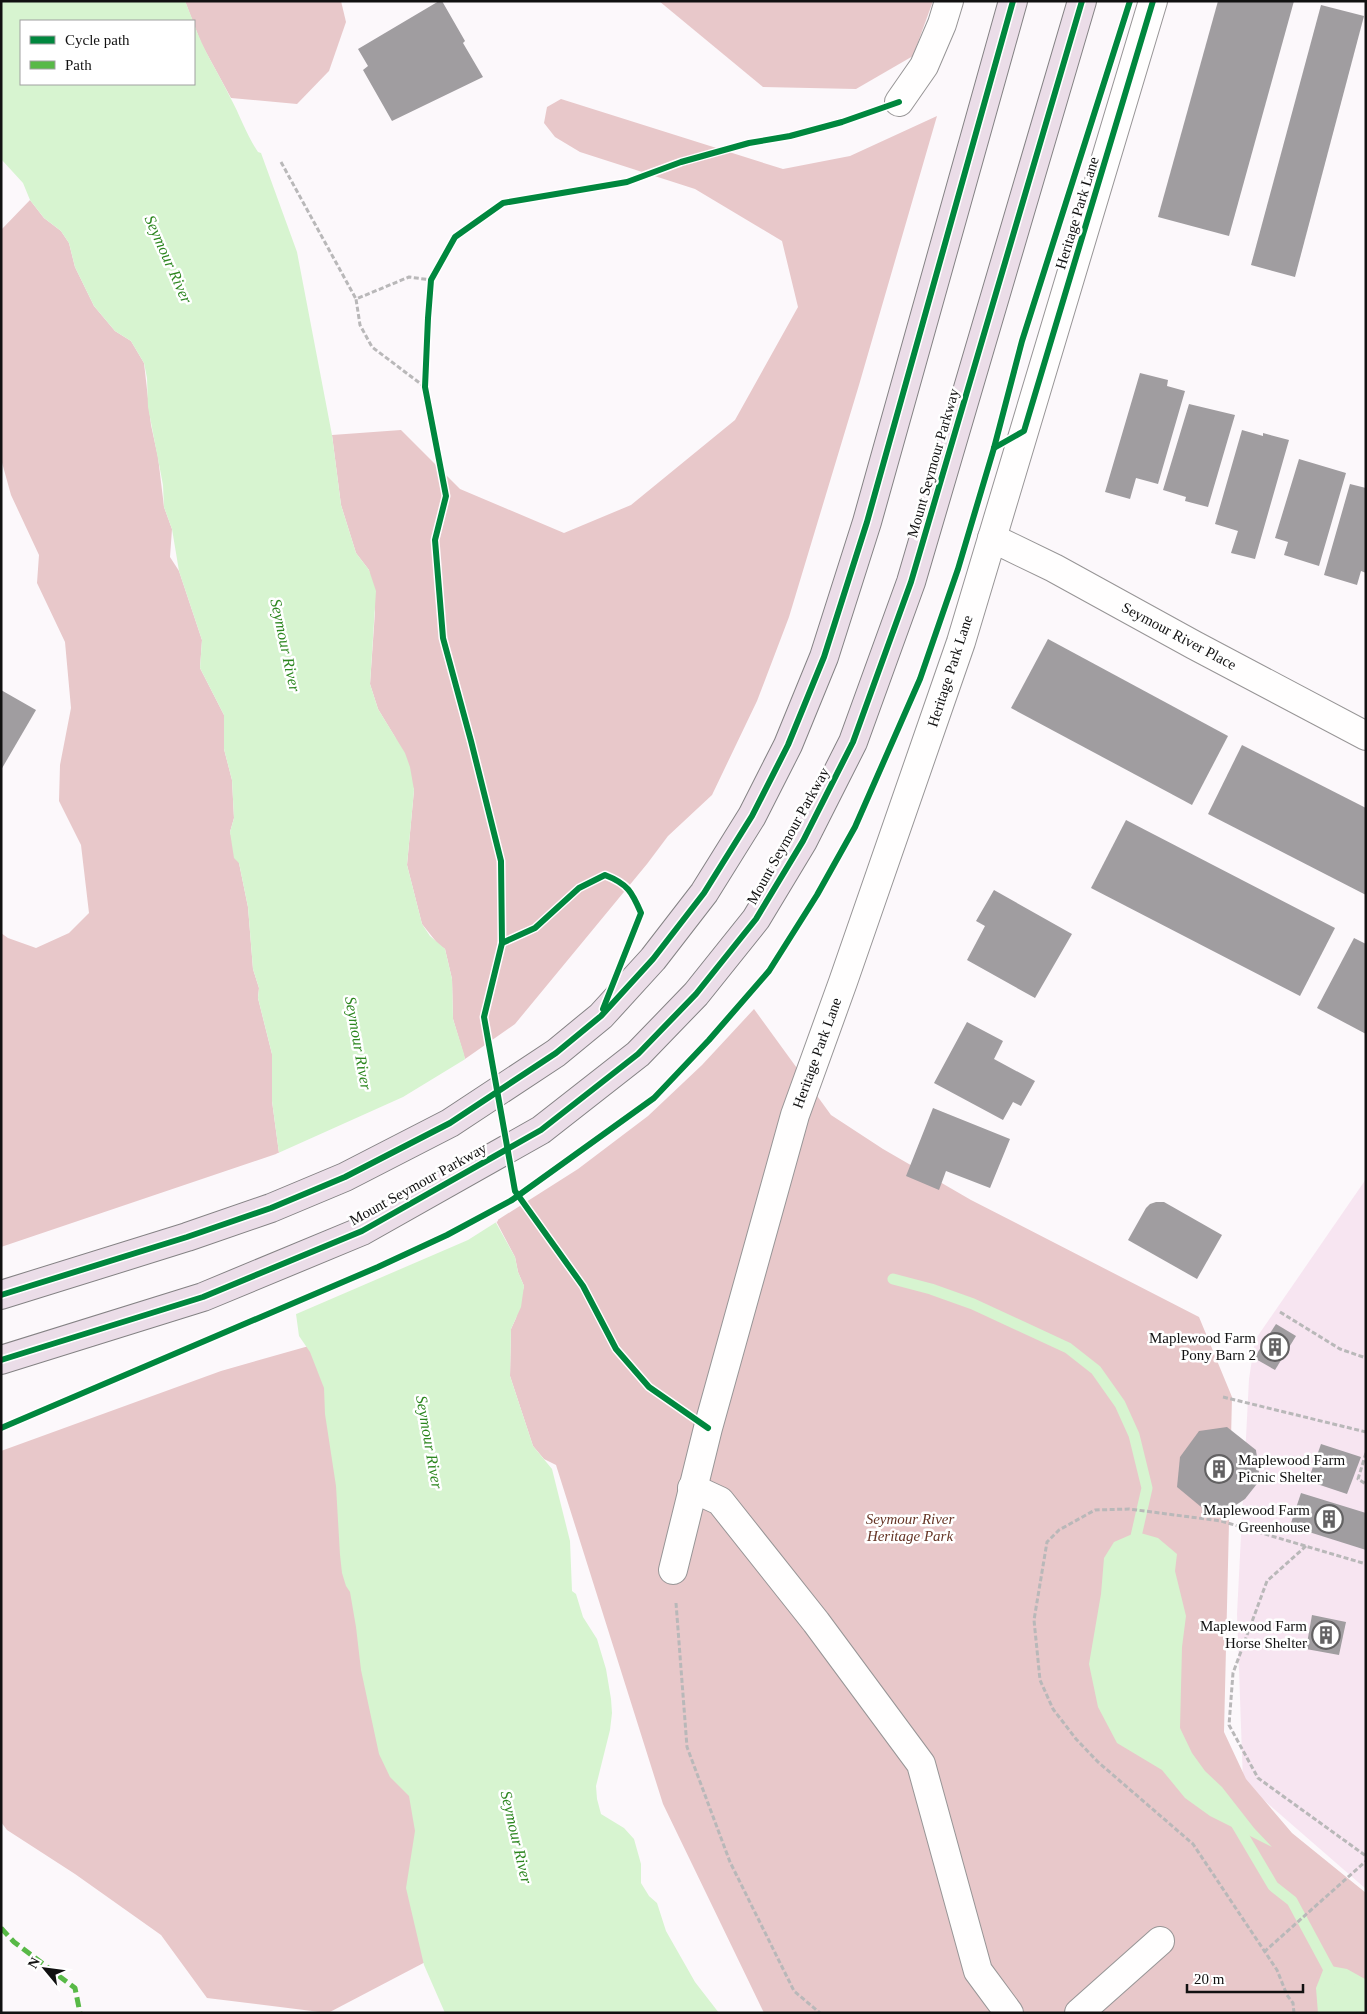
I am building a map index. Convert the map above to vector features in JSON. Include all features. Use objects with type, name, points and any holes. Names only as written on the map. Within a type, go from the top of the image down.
[{"type":"main road","points":[[1,1295],[188,1237],[270,1208],[345,1177],[450,1123],[556,1053],[601,1016],[653,959],[704,893],[752,816],[788,745],[824,657],[864,531],[1013,1]]},
{"type":"main road","name":"Mount Seymour Parkway","points":[[1,1360],[203,1297],[362,1231],[541,1130],[638,1054],[696,994],[756,919],[803,842],[853,742],[911,582],[1082,1]]},
{"type":"street","points":[[899,102],[924,66],[942,24],[948,1]]},
{"type":"street","name":"Heritage Park Lane","points":[[673,1570],[692,1488],[795,1115],[961,642],[1153,1]]},
{"type":"street","name":"Seymour River Place","points":[[992,538],[1054,568],[1366,736]]},
{"type":"street","points":[[692,1488],[720,1501],[816,1622],[921,1764],[978,1971],[1009,2013]]},
{"type":"street","points":[[1079,2013],[1160,1941]]},
{"type":"path","points":[[281,162],[356,298],[360,324],[372,347],[425,387]]},
{"type":"path","points":[[430,290],[436,272]]},
{"type":"path","points":[[356,298],[409,276],[432,280]]},
{"type":"path","points":[[425,377],[427,396]]},
{"type":"path","points":[[1280,1312],[1340,1349],[1366,1358]]},
{"type":"path","points":[[1223,1397],[1366,1432]]},
{"type":"path","points":[[1366,1453],[1358,1479],[1366,1484]]},
{"type":"path","points":[[1294,2013],[1293,2003],[1287,1995],[1277,1970],[1193,1844],[1098,1762],[1076,1739],[1053,1709],[1040,1680],[1034,1620],[1047,1542],[1059,1530],[1096,1510],[1128,1509],[1221,1521],[1366,1564]]},
{"type":"path","points":[[1306,1546],[1267,1581],[1233,1674],[1230,1725],[1258,1778],[1366,1856]]},
{"type":"path","points":[[673,1570],[687,1747],[734,1871],[794,1991],[820,2013]]},
{"type":"path","points":[[1264,1952],[1366,1860]]},
{"type":"shaded area","points":[[1366,1179],[1366,1889],[1243,1782],[1237,1614],[1249,1379],[1255,1340]]},
{"type":"green space","points":[[185,1],[341,1],[346,22],[329,71],[297,104],[231,98],[201,43],[195,27],[195,20],[192,20]]},
{"type":"green space","points":[[659,1],[933,1],[913,56],[856,89],[763,87]]},
{"type":"green space","points":[[561,99],[783,169],[850,156],[937,116],[789,617],[757,701],[712,795],[668,836],[515,1024],[465,1059],[453,1019],[452,979],[445,949],[438,944],[422,924],[407,865],[414,790],[395,737],[378,709],[370,684],[375,612],[369,570],[356,553],[341,505],[332,435],[401,430],[460,489],[564,533],[631,505],[735,420],[798,307],[782,241],[695,189],[580,152],[555,137],[544,123],[547,107]]},
{"type":"green space","points":[[30,200],[44,218],[61,231],[69,243],[75,267],[94,306],[115,331],[131,341],[144,363],[151,425],[158,457],[164,507],[172,529],[170,557],[179,571],[202,640],[200,668],[224,715],[224,749],[232,780],[234,818],[230,832],[239,863],[248,907],[253,969],[259,988],[258,998],[272,1054],[272,1101],[279,1153],[1,1247],[1,933],[8,938],[36,948],[69,933],[89,913],[81,845],[59,801],[60,765],[71,708],[65,642],[37,583],[39,555],[11,495],[1,459],[1,230]]},
{"type":"green space","name":"Seymour River Heritage Park","points":[[754,1009],[831,1115],[883,1149],[971,1200],[1199,1317],[1232,1397],[1224,1732],[1246,1779],[1292,1833],[1366,1893],[1366,2013],[764,2013],[663,1804],[556,1465],[544,1459],[533,1446],[510,1376],[511,1329],[516,1318],[524,1286],[518,1272],[515,1257],[496,1221],[578,1169],[648,1116],[702,1065]]},
{"type":"green space","points":[[323,1342],[425,1812],[433,1958],[328,2013],[207,1998],[161,1935],[75,1874],[7,1830],[1,1822],[1,1451],[221,1371]]},
{"type":"water","name":"Seymour River","points":[[1,1],[185,1],[193,20],[20,20],[20,85],[195,85],[195,26],[250,138],[258,152],[261,153],[297,252],[332,435],[341,505],[356,553],[369,570],[376,591],[370,684],[378,709],[405,753],[410,767],[414,790],[407,865],[422,924],[430,936],[445,949],[452,979],[453,1019],[464,1054],[495,1221],[515,1257],[518,1272],[524,1286],[521,1307],[511,1329],[510,1376],[533,1446],[552,1469],[570,1541],[572,1591],[576,1594],[583,1617],[597,1639],[606,1669],[612,1713],[610,1730],[596,1786],[597,1799],[601,1814],[624,1828],[634,1839],[641,1864],[641,1883],[649,1896],[657,1903],[666,1931],[695,1982],[719,2013],[445,2013],[424,1965],[406,1888],[415,1831],[409,1796],[390,1777],[379,1754],[361,1670],[350,1592],[342,1573],[336,1486],[325,1414],[324,1388],[310,1352],[299,1336],[296,1314],[286,1274],[279,1153],[272,1101],[272,1054],[258,998],[259,988],[253,969],[248,907],[239,863],[234,858],[230,832],[234,818],[232,780],[224,749],[224,715],[200,668],[202,640],[179,571],[172,529],[164,507],[163,485],[148,407],[147,378],[144,363],[131,341],[115,331],[94,306],[75,267],[69,243],[61,231],[44,218],[30,200],[23,183],[1,159]]},
{"type":"water","points":[[1137,1532],[1158,1538],[1177,1554],[1175,1571],[1186,1616],[1182,1647],[1180,1728],[1192,1753],[1205,1771],[1222,1787],[1254,1828],[1272,1847],[1210,1816],[1185,1798],[1162,1770],[1117,1743],[1098,1707],[1089,1664],[1101,1594],[1104,1558],[1114,1542]]},
{"type":"water","points":[[1325,1965],[1347,1969],[1365,1979],[1366,2013],[1318,2013],[1316,1988]]},
{"type":"pier","points":[[467,1058],[498,1221],[468,1240],[294,1315],[283,1274],[276,1154],[403,1097]]},
{"type":"building","points":[[442,1],[483,77],[392,121],[363,70],[368,66],[358,49]]},
{"type":"building","points":[[1218,1],[1294,1],[1229,236],[1158,217]]},
{"type":"building","points":[[1321,5],[1364,16],[1295,277],[1251,265]]},
{"type":"building","points":[[1140,373],[1168,380],[1167,386],[1185,391],[1158,484],[1136,478],[1130,499],[1105,492]]},
{"type":"building","points":[[1189,404],[1235,415],[1208,507],[1185,501],[1186,497],[1163,490]]},
{"type":"building","points":[[1242,430],[1289,440],[1255,559],[1231,553],[1238,531],[1215,524]]},
{"type":"building","points":[[1299,459],[1346,473],[1319,566],[1284,555],[1288,542],[1275,538]]},
{"type":"building","points":[[1350,484],[1366,488],[1366,573],[1361,571],[1357,585],[1324,575]]},
{"type":"building","points":[[1048,639],[1228,736],[1192,805],[1011,708]]},
{"type":"building","points":[[1,690],[36,710],[1,770]]},
{"type":"building","points":[[1242,745],[1366,808],[1366,895],[1208,814]]},
{"type":"building","points":[[1126,820],[1335,928],[1300,996],[1091,888]]},
{"type":"building","points":[[994,890],[1072,934],[1035,998],[967,960],[985,926],[976,921]]},
{"type":"building","points":[[1354,938],[1366,944],[1366,1034],[1317,1008]]},
{"type":"building","points":[[967,1022],[1003,1041],[994,1059],[1035,1081],[1021,1106],[1013,1102],[1003,1120],[934,1083]]},
{"type":"building","points":[[933,1108],[1010,1139],[990,1188],[946,1171],[939,1190],[906,1176]]},
{"type":"building","points":[[1156,1202],[1164,1202],[1222,1235],[1197,1279],[1128,1240],[1146,1208]]},
{"type":"building","name":"Maplewood Farm Pony Barn 2","points":[[1276,1324],[1296,1336],[1275,1370],[1254,1358]]},
{"type":"building","name":"Maplewood Farm Picnic Shelter","points":[[1227,1427],[1256,1450],[1260,1480],[1245,1499],[1236,1505],[1206,1511],[1177,1487],[1180,1457],[1199,1431]]},
{"type":"building","points":[[1321,1444],[1361,1457],[1347,1494],[1308,1481]]},
{"type":"building","name":"Maplewood Farm Greenhouse","points":[[1301,1493],[1366,1513],[1366,1550],[1290,1526]]},
{"type":"building","name":"Maplewood Farm Horse Shelter","points":[[1312,1615],[1346,1622],[1339,1655],[1306,1649]]},
{"type":"waterway","points":[[893,1279],[931,1289],[973,1304],[1068,1348],[1096,1370],[1120,1404],[1134,1435],[1147,1488],[1134,1545]]},
{"type":"waterway","points":[[1234,1820],[1273,1886],[1292,1901],[1334,1979]]},
{"type":"marked path","points":[[1,1928],[14,1942],[75,1988],[80,2013]]},
{"type":"cycle path","points":[[1,1295],[187,1237],[271,1208],[345,1177],[450,1123],[556,1053],[601,1016],[653,959],[704,893],[752,816],[788,745],[824,657],[867,522],[1013,1]]},
{"type":"cycle path","points":[[1,1360],[203,1297],[362,1231],[541,1130],[638,1054],[696,994],[756,919],[803,841],[853,742],[911,582],[1082,1]]},
{"type":"cycle path","points":[[1,1428],[378,1267],[447,1235],[512,1200],[654,1098],[709,1040],[769,971],[817,895],[855,827],[920,679],[958,569],[994,448],[1022,341],[1130,1]]},
{"type":"cycle path","points":[[994,448],[1024,431],[1153,1]]},
{"type":"cycle path","points":[[708,1428],[649,1387],[616,1349],[583,1286],[515,1191],[484,1017],[502,943],[501,861],[443,638],[435,540],[446,496],[425,387],[431,280],[455,237],[503,203],[627,182],[681,162],[749,143],[790,136],[842,122],[899,102]]},
{"type":"cycle path","points":[[502,943],[535,928],[579,888],[605,875],[624,885],[632,894],[641,913],[603,1009]]},
{"type":"place","name":"Maplewood Farm Pony Barn 2","points":[[1275,1347]]},
{"type":"place","name":"Maplewood Farm Picnic Shelter","points":[[1219,1469]]},
{"type":"place","name":"Maplewood Farm Greenhouse","points":[[1329,1519]]},
{"type":"place","name":"Maplewood Farm Horse Shelter","points":[[1326,1635]]}]
